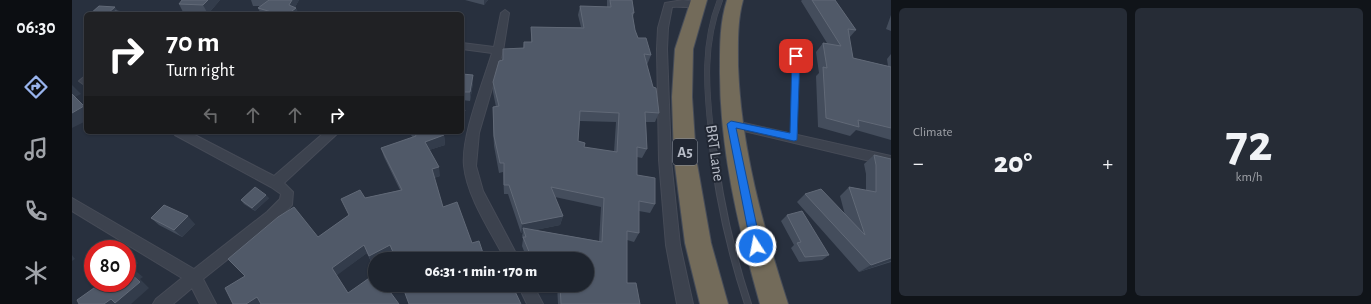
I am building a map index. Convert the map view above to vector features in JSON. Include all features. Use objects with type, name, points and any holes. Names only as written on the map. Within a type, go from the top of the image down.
[{"type":"highway","points":[[735,0],[731,13],[729,30],[728,72],[731,124],[756,246],[774,304]]},
{"type":"highway","name":"A5","points":[[698,2],[697,11],[684,49],[682,97],[685,150],[698,243],[714,304]]},
{"type":"street","points":[[685,304],[673,245],[665,153],[662,49],[663,28],[668,6],[683,2],[698,2]]},
{"type":"street","points":[[504,13],[498,51],[473,133],[470,166],[477,192],[508,252]]},
{"type":"street","points":[[464,46],[498,51]]},
{"type":"street","points":[[731,124],[891,162]]},
{"type":"street","points":[[161,304],[272,216],[287,201],[287,192],[276,184],[183,134]]},
{"type":"street","points":[[276,184],[331,134]]},
{"type":"street","points":[[72,204],[195,278],[208,304]]},
{"type":"street","points":[[529,292],[535,304]]},
{"type":"lane","name":"BRT Lane","points":[[720,0],[709,38],[707,70],[710,118],[715,161],[728,233],[748,304]]},
{"type":"lane","points":[[794,138],[796,44]]},
{"type":"building","points":[[182,0],[208,0],[203,5],[179,4]]},
{"type":"building","points":[[269,0],[292,0],[289,5],[296,8],[291,12],[271,12],[258,8]]},
{"type":"building","points":[[610,0],[632,0],[634,13],[632,13],[635,30],[638,38],[646,38],[651,55],[644,54],[653,87],[656,88],[659,113],[645,112],[647,149],[637,147],[637,175],[655,178],[655,204],[639,201],[639,233],[627,231],[627,283],[636,283],[640,304],[561,304],[560,292],[594,292],[594,252],[529,252],[523,237],[526,237],[523,228],[602,242],[604,198],[551,187],[563,216],[522,224],[509,185],[504,185],[504,163],[500,163],[494,136],[493,107],[499,106],[493,82],[499,61],[503,60],[503,49],[524,48],[524,42],[532,42],[531,27],[584,28],[580,6],[611,7]],"holes":[[[580,111],[619,113],[617,152],[584,147],[585,143],[578,141]]]},
{"type":"building","points":[[812,0],[835,0],[856,30],[848,29],[853,58],[891,67],[891,128],[858,120],[859,127],[826,118],[823,67],[827,68],[823,43],[841,46]]},
{"type":"building","points":[[99,6],[115,7],[109,12],[92,12]]},
{"type":"building","points":[[464,74],[473,75],[470,92],[464,92]]},
{"type":"building","points":[[72,94],[84,106],[72,113]]},
{"type":"building","points":[[415,134],[444,134],[425,142],[439,167],[432,169],[443,207],[457,202],[472,243],[479,241],[483,252],[393,252],[390,245],[377,252],[368,252],[368,254],[364,245],[332,268],[348,293],[368,279],[368,292],[390,292],[399,304],[261,304],[257,297],[246,304],[233,304],[225,288],[245,276],[228,259],[278,217],[294,207],[318,237],[349,215],[341,199],[360,190],[365,198],[402,190],[381,148],[416,136]]},
{"type":"building","points":[[874,155],[891,159],[891,258],[871,265],[805,194],[821,189],[865,235],[849,187],[876,192],[876,165]]},
{"type":"building","points":[[255,187],[266,195],[252,208],[241,200]]},
{"type":"building","points":[[164,205],[188,216],[174,230],[151,218]]},
{"type":"building","points":[[802,211],[829,255],[805,257],[797,243],[801,242],[787,215]]},
{"type":"building","points":[[136,278],[140,282],[136,285]]},
{"type":"building","points":[[88,292],[128,292],[115,303],[111,299],[104,304],[79,304],[77,300]]},
{"type":"building","points":[[405,292],[515,292],[521,304],[409,304]]},
{"type":"route","points":[[756,246],[731,124],[794,138],[796,56]]}]
